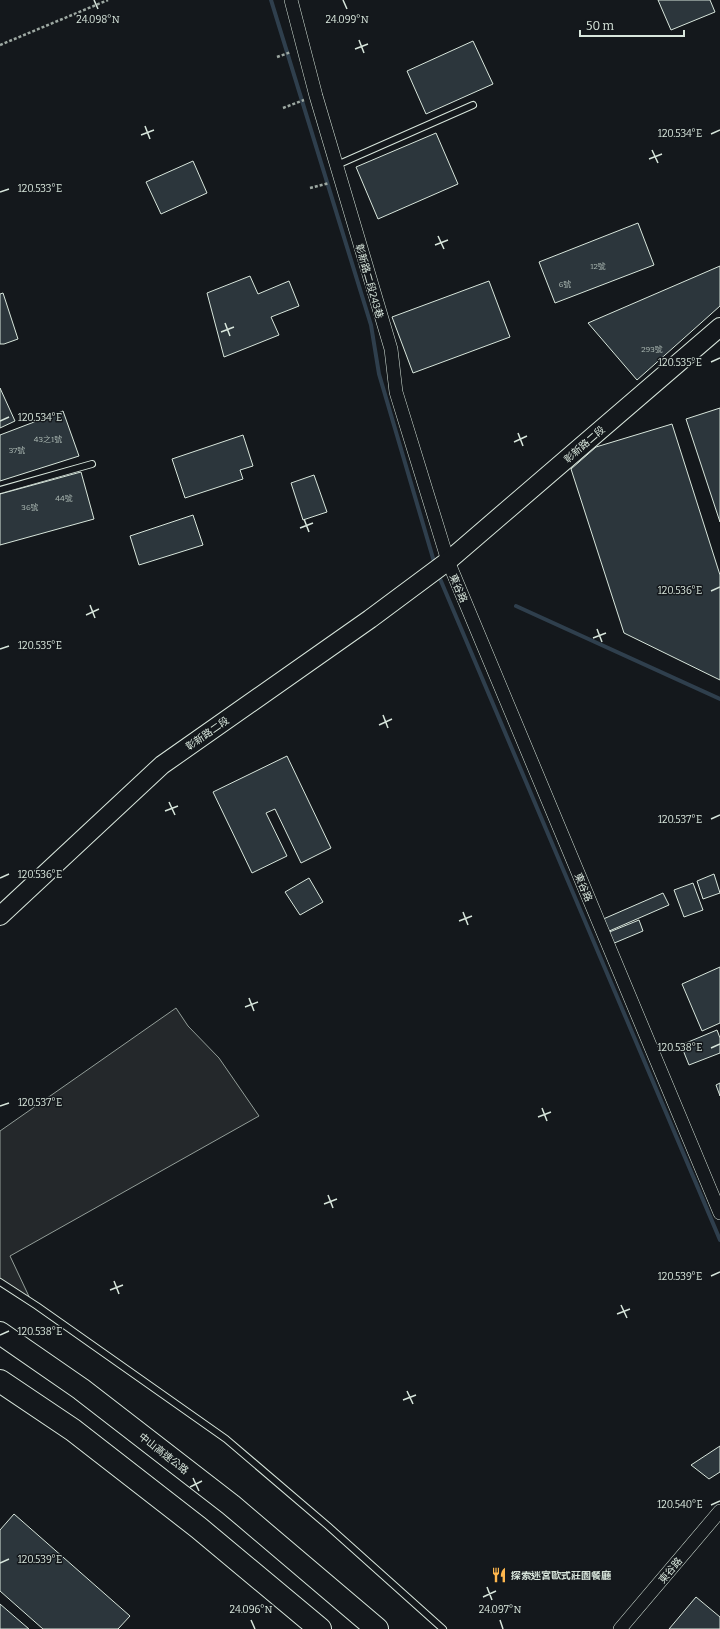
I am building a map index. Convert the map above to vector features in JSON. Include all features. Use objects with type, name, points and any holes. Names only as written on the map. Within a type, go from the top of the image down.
[{"type":"highway","name":"中山高速公路","points":[[0,1333],[81,1389],[231,1505],[377,1629]]},
{"type":"highway","points":[[0,1381],[79,1435],[199,1528],[320,1629]]},
{"type":"street","name":"彰新路二段243巷","points":[[291,0],[316,96],[391,349],[396,392],[448,561]]},
{"type":"street","name":"彰新路二段","points":[[0,916],[162,765],[370,619],[448,561],[720,327]]},
{"type":"street","name":"東谷路","points":[[448,561],[720,1213]]},
{"type":"street","name":"東谷路","points":[[620,1629],[720,1511]]},
{"type":"lane","points":[[336,165],[473,105]]},
{"type":"lane","points":[[0,490],[92,464]]},
{"type":"lane","points":[[0,1282],[37,1306],[226,1439],[328,1526],[443,1629]]},
{"type":"path","points":[[0,45],[108,0]]},
{"type":"path","points":[[284,108],[316,96]]},
{"type":"path","points":[[310,188],[341,179]]},
{"type":"shaded area","points":[[176,1008],[188,1026],[219,1058],[259,1116],[10,1256],[33,1305],[0,1282],[0,1131]]},
{"type":"building","points":[[658,0],[710,0],[715,12],[671,30]]},
{"type":"building","points":[[473,41],[493,84],[426,114],[407,71]]},
{"type":"building","points":[[436,133],[458,184],[378,219],[356,167]]},
{"type":"building","points":[[193,161],[207,193],[161,214],[146,182]]},
{"type":"building","points":[[638,223],[654,265],[555,303],[539,262]]},
{"type":"building","points":[[720,266],[720,306],[637,380],[588,323]]},
{"type":"building","points":[[250,276],[258,294],[289,281],[299,306],[271,317],[279,335],[224,357],[207,293]]},
{"type":"building","points":[[489,281],[510,337],[413,373],[392,317]]},
{"type":"building","points":[[3,293],[18,339],[0,344],[0,294]]},
{"type":"building","points":[[0,388],[15,421],[0,428]]},
{"type":"building","points":[[720,408],[720,522],[686,419]]},
{"type":"building","points":[[63,411],[79,456],[0,481],[0,435]]},
{"type":"building","points":[[672,424],[720,575],[720,680],[624,633],[571,469],[596,447]]},
{"type":"building","points":[[243,435],[253,466],[240,470],[243,479],[185,498],[172,459]]},
{"type":"building","points":[[81,472],[94,519],[0,545],[0,494]]},
{"type":"building","points":[[314,475],[327,512],[303,520],[291,483]]},
{"type":"building","points":[[193,515],[203,545],[139,565],[130,536]]},
{"type":"building","points":[[287,756],[331,848],[301,863],[275,809],[266,813],[287,856],[252,873],[213,792]]},
{"type":"building","points":[[714,874],[720,893],[703,899],[697,881]]},
{"type":"building","points":[[309,878],[323,902],[300,915],[285,892]]},
{"type":"building","points":[[693,883],[703,910],[684,917],[674,890]]},
{"type":"building","points":[[663,893],[669,905],[607,932],[601,920]]},
{"type":"building","points":[[639,920],[643,931],[612,944],[607,933]]},
{"type":"building","points":[[720,967],[720,1023],[702,1031],[682,984]]},
{"type":"building","points":[[717,1030],[720,1038],[720,1053],[689,1065],[681,1045]]},
{"type":"building","points":[[720,1083],[720,1096],[716,1085]]},
{"type":"building","points":[[720,1446],[720,1472],[709,1479],[691,1465]]},
{"type":"building","points":[[14,1514],[130,1616],[118,1629],[43,1629],[0,1591],[0,1530]]},
{"type":"building","points":[[696,1597],[720,1617],[720,1629],[669,1629]]},
{"type":"building","points":[[0,1604],[29,1629],[0,1629]]},
{"type":"waterway","points":[[271,0],[371,325],[379,374],[435,565]]},
{"type":"waterway","points":[[438,574],[720,1240]]},
{"type":"waterway","points":[[516,606],[720,699]]},
{"type":"place","name":"探索迷宮歐式莊園餐廳","points":[[499,1575]]}]
